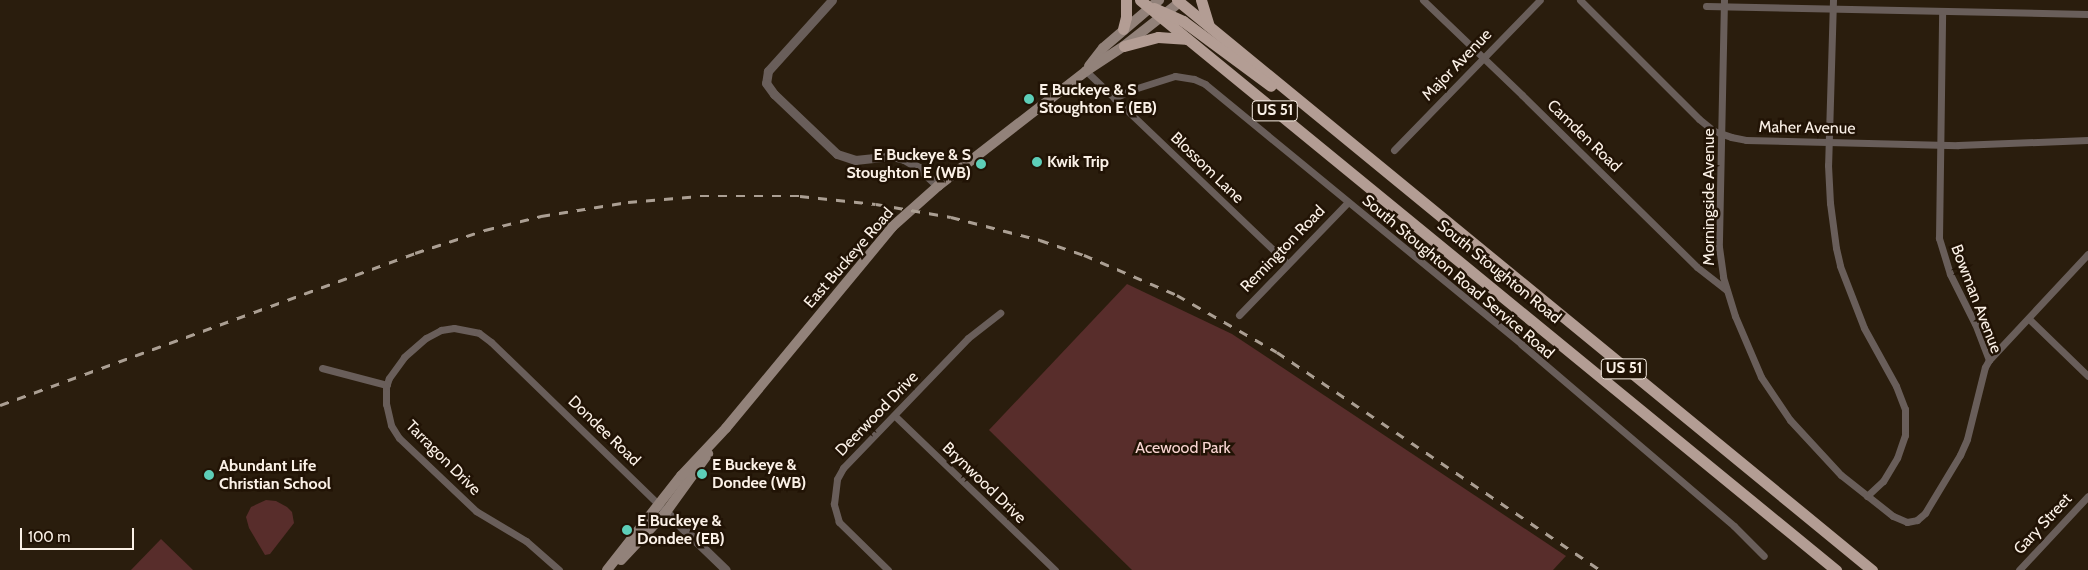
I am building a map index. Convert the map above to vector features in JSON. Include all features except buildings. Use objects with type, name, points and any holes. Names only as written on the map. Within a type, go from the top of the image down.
[{"type":"main road","points":[[1123,29],[1126,17],[1126,0]]},
{"type":"main road","points":[[1140,0],[1150,8],[1201,33],[1260,78],[1326,123]]},
{"type":"main road","name":"East Buckeye Road","points":[[1086,70],[1102,48],[1159,0]]},
{"type":"main road","points":[[1165,0],[1180,1]]},
{"type":"main road","points":[[1202,0],[1209,26]]},
{"type":"main road","name":"East Buckeye Road","points":[[607,570],[658,504],[726,428],[892,227],[938,186],[1086,70],[1124,46],[1180,1]]},
{"type":"main road","name":"South Stoughton Road","points":[[1180,1],[1326,123],[1872,570]]},
{"type":"main road","name":"South Stoughton Road","points":[[1164,15],[1185,38],[1836,570]]},
{"type":"main road","points":[[1124,46],[1158,37],[1185,38]]},
{"type":"main road","name":"East Buckeye Road","points":[[612,570],[666,512],[726,428]]},
{"type":"street","points":[[832,0],[768,71],[766,83],[774,94],[837,154],[855,160],[892,156],[904,159],[919,168],[938,186]]},
{"type":"street","name":"Camden Road","points":[[1422,0],[1484,57],[1698,267],[1726,290]]},
{"type":"street","name":"Major Avenue","points":[[1394,150],[1540,0]]},
{"type":"street","name":"Maher Avenue","points":[[1580,0],[1699,119],[1714,132],[1722,135],[1746,140],[1939,144],[2088,140]]},
{"type":"street","points":[[1833,0],[1829,141],[1830,203],[1840,266],[1864,328],[1896,386],[1905,409],[1904,435],[1897,458],[1883,481],[1867,496]]},
{"type":"street","points":[[1706,6],[1724,4],[1833,10],[2088,14]]},
{"type":"street","name":"Morningside Avenue","points":[[1724,4],[1719,247],[1726,290],[1749,350],[1768,388],[1790,420],[1841,474],[1867,496]]},
{"type":"street","name":"Bowman Avenue","points":[[1867,496],[1893,516],[1907,522],[1917,520],[1925,513],[1950,474],[1967,439],[1985,367],[1989,360],[1975,324],[1950,274],[1939,238],[1942,11]]},
{"type":"street","name":"Blossom Lane","points":[[1086,70],[1288,264]]},
{"type":"street","name":"South Stoughton Road Service Road","points":[[1114,98],[1134,88],[1175,76],[1194,79],[1205,84],[1347,203],[1521,344],[1734,526],[1764,556]]},
{"type":"street","name":"Remington Road","points":[[1239,315],[1347,203]]},
{"type":"street","points":[[1989,360],[2088,254]]},
{"type":"street","name":"Deerwood Drive","points":[[888,570],[842,527],[835,510],[833,498],[835,485],[843,468],[968,338],[1000,313]]},
{"type":"street","points":[[2028,319],[2088,376]]},
{"type":"street","name":"Dondee Road","points":[[386,385],[400,362],[426,338],[441,330],[454,328],[479,333],[491,342],[726,570]]},
{"type":"street","points":[[322,368],[386,385]]},
{"type":"street","name":"Tarragon Drive","points":[[386,385],[387,414],[399,438],[476,511],[526,542],[559,570]]},
{"type":"street","name":"Brynwood Drive","points":[[895,416],[1055,570]]},
{"type":"street","name":"Gary Street","points":[[2018,570],[2088,496]]},
{"type":"green space","name":"Acewood Park","points":[[1127,284],[1232,334],[1566,556],[1553,570],[1132,570],[989,430]]},
{"type":"green space","points":[[266,500],[276,501],[287,507],[292,512],[294,523],[270,554],[265,555],[249,528],[246,517],[251,507]]},
{"type":"green space","points":[[161,539],[193,570],[131,570]]},
{"type":"railway","points":[[0,405],[415,253],[485,230],[541,216],[628,202],[700,196],[800,196],[876,204],[951,217],[1040,240],[1084,255],[1177,295],[1277,352],[1600,570]]},
{"type":"place","name":"E Buckeye & S Stoughton E (EB)","points":[[1029,99]]},
{"type":"place","name":"Kwik Trip","points":[[1037,162]]},
{"type":"place","name":"E Buckeye & S Stoughton E (WB)","points":[[981,164]]},
{"type":"place","name":"E Buckeye & Dondee (WB)","points":[[702,474]]},
{"type":"place","name":"Abundant Life Christian School","points":[[209,475]]},
{"type":"place","name":"E Buckeye & Dondee (EB)","points":[[627,530]]}]
